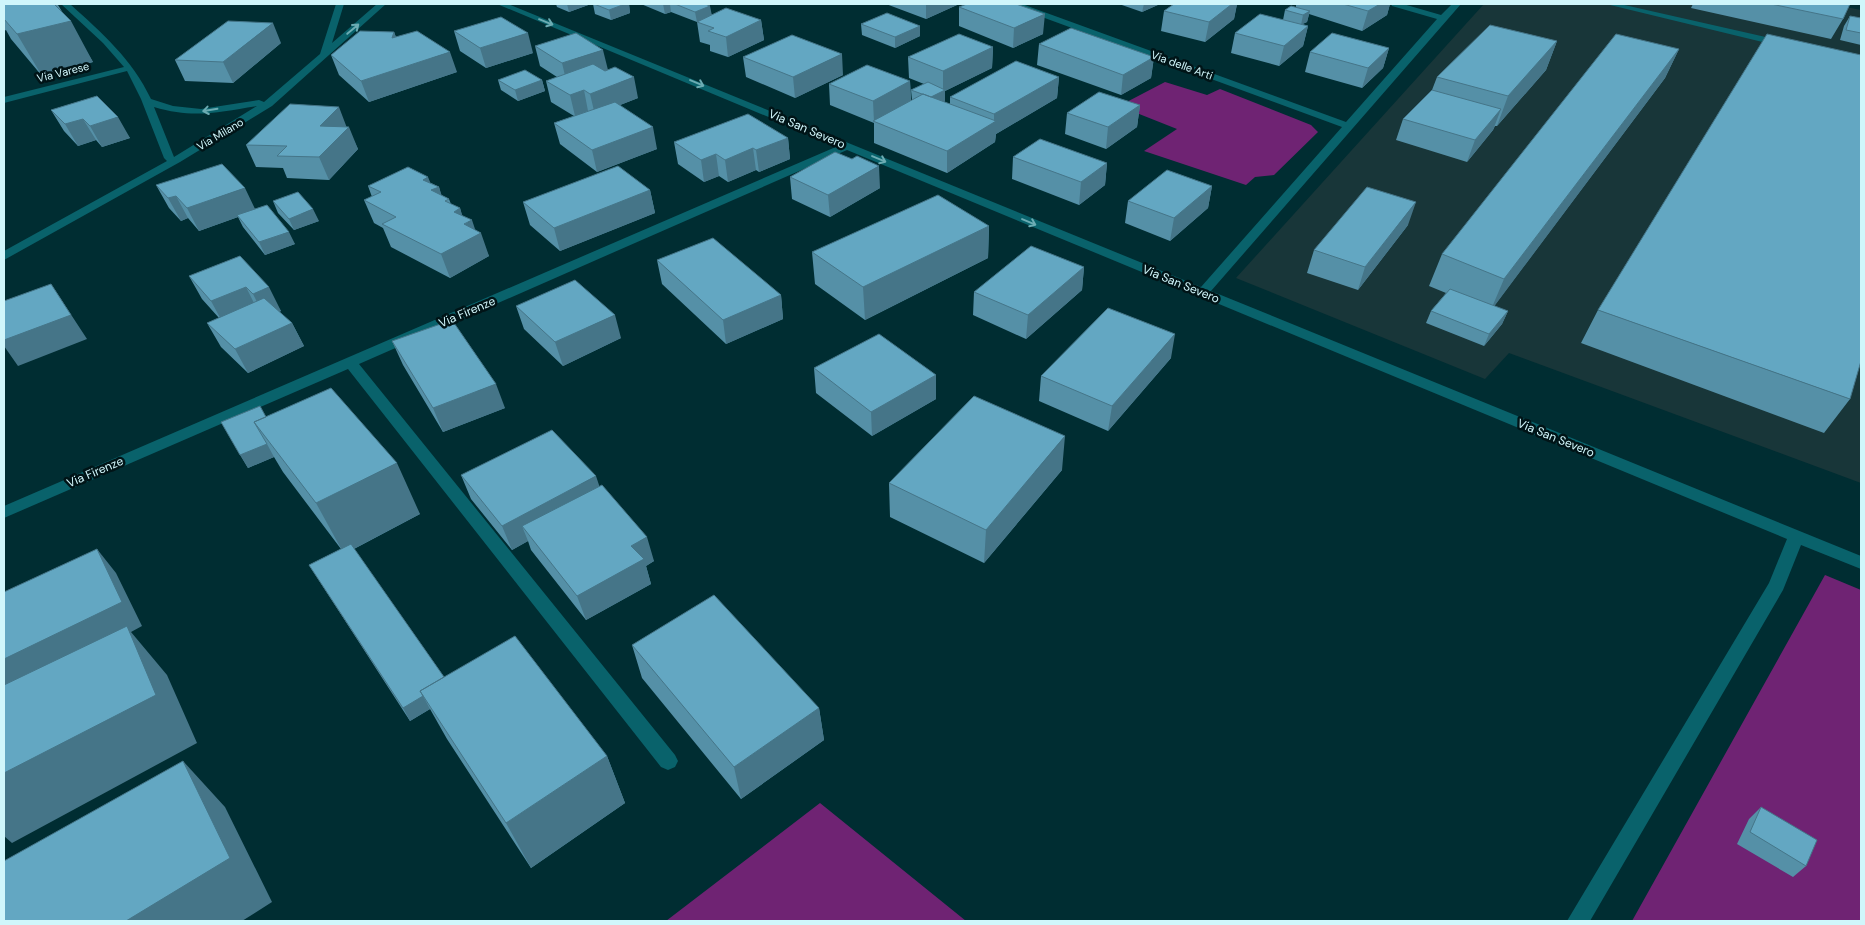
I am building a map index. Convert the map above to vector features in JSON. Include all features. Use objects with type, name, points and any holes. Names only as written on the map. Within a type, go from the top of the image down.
[{"type":"street","points":[[66,4],[116,51],[129,68],[146,101],[169,158]]},
{"type":"street","name":"Via Milano","points":[[324,54],[340,4]]},
{"type":"street","name":"Via Milano","points":[[4,256],[226,132],[268,104],[382,4]]},
{"type":"street","name":"Via San Severo","points":[[501,4],[1861,563]]},
{"type":"street","name":"Via delle Arti","points":[[1016,4],[1348,126]]},
{"type":"street","points":[[1395,4],[1443,18]]},
{"type":"street","points":[[1202,293],[1457,4]]},
{"type":"street","points":[[1610,4],[1794,47]]},
{"type":"street","name":"Via Varese","points":[[4,100],[129,68]]},
{"type":"street","name":"Via Milano","points":[[141,178],[169,158],[293,83]]},
{"type":"street","points":[[146,101],[172,109],[201,112],[259,103]]},
{"type":"street","name":"Via Firenze","points":[[4,512],[847,146]]},
{"type":"street","points":[[350,362],[668,761]]},
{"type":"street","points":[[1578,921],[1777,585],[1796,536]]},
{"type":"shaded area","points":[[1484,4],[1831,4],[1861,10],[1861,483],[1509,353],[1485,379],[1236,278]]},
{"type":"shaded area","points":[[1165,82],[1207,95],[1220,89],[1311,125],[1318,132],[1274,175],[1255,177],[1246,185],[1144,151],[1177,129],[1119,106]]},
{"type":"shaded area","points":[[1825,575],[1861,590],[1861,921],[1632,921]]},
{"type":"shaded area","points":[[820,803],[966,921],[666,921]]},
{"type":"building","points":[[4,4],[54,4],[71,21],[17,34],[4,19]]},
{"type":"building","points":[[594,4],[625,4],[609,10]]},
{"type":"building","points":[[675,4],[705,4],[710,6],[695,12]]},
{"type":"building","points":[[967,4],[1016,4],[1045,14],[1014,28],[959,7]]},
{"type":"building","points":[[1174,4],[1232,4],[1209,22],[1164,11]]},
{"type":"building","points":[[1343,4],[1380,4],[1368,11]]},
{"type":"building","points":[[1771,4],[1850,4],[1843,19]]},
{"type":"building","points":[[1291,6],[1310,11],[1303,15],[1285,10]]},
{"type":"building","points":[[726,8],[761,20],[726,37],[708,31],[714,28],[697,22]]},
{"type":"building","points":[[887,13],[920,26],[895,37],[861,24]]},
{"type":"building","points":[[1260,14],[1308,26],[1284,46],[1235,33]]},
{"type":"building","points":[[1850,16],[1861,18],[1861,33],[1846,30]]},
{"type":"building","points":[[501,17],[528,33],[480,48],[454,31]]},
{"type":"building","points":[[228,21],[273,23],[223,62],[175,60]]},
{"type":"building","points":[[1490,25],[1557,41],[1508,96],[1437,77]]},
{"type":"building","points":[[1071,28],[1154,57],[1123,75],[1039,44]]},
{"type":"building","points":[[360,31],[394,32],[392,38],[417,31],[450,52],[361,81],[331,55]]},
{"type":"building","points":[[576,33],[603,50],[562,63],[535,46]]},
{"type":"building","points":[[1332,33],[1389,48],[1368,68],[1310,52]]},
{"type":"building","points":[[959,34],[993,47],[943,71],[908,57]]},
{"type":"building","points":[[1616,34],[1679,49],[1504,279],[1442,254]]},
{"type":"building","points":[[1767,34],[1861,55],[1861,361],[1850,399],[1598,310]]},
{"type":"building","points":[[792,35],[842,54],[793,77],[743,57]]},
{"type":"building","points":[[1016,61],[1059,77],[994,114],[950,97]]},
{"type":"building","points":[[593,64],[605,71],[615,67],[634,77],[590,94],[584,90],[570,95],[546,81]]},
{"type":"building","points":[[867,65],[910,81],[873,101],[829,84]]},
{"type":"building","points":[[525,70],[542,80],[515,90],[498,80]]},
{"type":"building","points":[[928,82],[945,90],[931,97],[911,90]]},
{"type":"building","points":[[1432,90],[1501,109],[1475,140],[1403,119]]},
{"type":"building","points":[[1099,92],[1140,105],[1108,127],[1067,113]]},
{"type":"building","points":[[923,94],[996,121],[947,151],[873,121]]},
{"type":"building","points":[[97,96],[118,117],[90,126],[83,119],[65,124],[51,110]]},
{"type":"building","points":[[615,102],[653,127],[592,150],[554,123]]},
{"type":"building","points":[[290,104],[339,107],[320,126],[349,127],[319,157],[277,156],[287,146],[246,145]]},
{"type":"building","points":[[748,114],[788,138],[756,150],[753,148],[725,160],[716,154],[701,160],[674,142]]},
{"type":"building","points":[[1040,139],[1107,163],[1081,182],[1013,157]]},
{"type":"building","points":[[835,152],[852,159],[857,156],[879,166],[828,195],[790,177]]},
{"type":"building","points":[[222,164],[245,188],[187,208],[176,196],[168,198],[156,185]]},
{"type":"building","points":[[618,166],[650,190],[554,228],[523,202]]},
{"type":"building","points":[[408,167],[428,177],[423,180],[439,187],[431,190],[449,199],[445,201],[460,208],[454,212],[472,220],[464,224],[481,233],[441,254],[382,224],[396,217],[364,200],[381,192],[368,186]]},
{"type":"building","points":[[1167,170],[1212,186],[1174,218],[1128,201]]},
{"type":"building","points":[[1367,187],[1416,202],[1365,267],[1314,250]]},
{"type":"building","points":[[298,192],[313,209],[289,219],[273,201]]},
{"type":"building","points":[[938,195],[989,226],[863,287],[812,252]]},
{"type":"building","points":[[267,205],[289,232],[259,242],[237,215]]},
{"type":"building","points":[[713,238],[781,295],[723,320],[657,260]]},
{"type":"building","points":[[1031,246],[1084,267],[1028,315],[974,292]]},
{"type":"building","points":[[240,256],[269,287],[253,294],[246,287],[211,301],[189,276]]},
{"type":"building","points":[[575,280],[615,315],[555,342],[516,306]]},
{"type":"building","points":[[51,284],[71,315],[4,340],[4,301]]},
{"type":"building","points":[[1450,289],[1508,311],[1489,334],[1431,311]]},
{"type":"building","points":[[264,298],[292,323],[235,349],[207,323]]},
{"type":"building","points":[[1108,308],[1175,334],[1112,406],[1041,376]]},
{"type":"building","points":[[452,320],[496,384],[433,408],[392,341]]},
{"type":"building","points":[[879,334],[936,375],[871,412],[814,368]]},
{"type":"building","points":[[331,388],[397,463],[316,503],[254,422]]},
{"type":"building","points":[[974,396],[1065,436],[986,530],[889,483]]},
{"type":"building","points":[[260,406],[266,417],[254,422],[267,444],[240,455],[221,422]]},
{"type":"building","points":[[552,430],[596,476],[502,526],[461,475]]},
{"type":"building","points":[[602,485],[647,537],[631,546],[644,559],[577,596],[522,526]]},
{"type":"building","points":[[351,544],[444,677],[420,691],[423,696],[403,708],[309,565]]},
{"type":"building","points":[[97,549],[122,602],[4,659],[4,592]]},
{"type":"building","points":[[714,595],[819,708],[734,767],[632,645]]},
{"type":"building","points":[[127,626],[156,695],[4,773],[4,685]]},
{"type":"building","points":[[515,636],[607,756],[506,823],[420,691]]},
{"type":"building","points":[[183,761],[230,858],[126,921],[4,921],[4,861]]},
{"type":"building","points":[[1761,807],[1817,840],[1806,866],[1750,832]]}]
